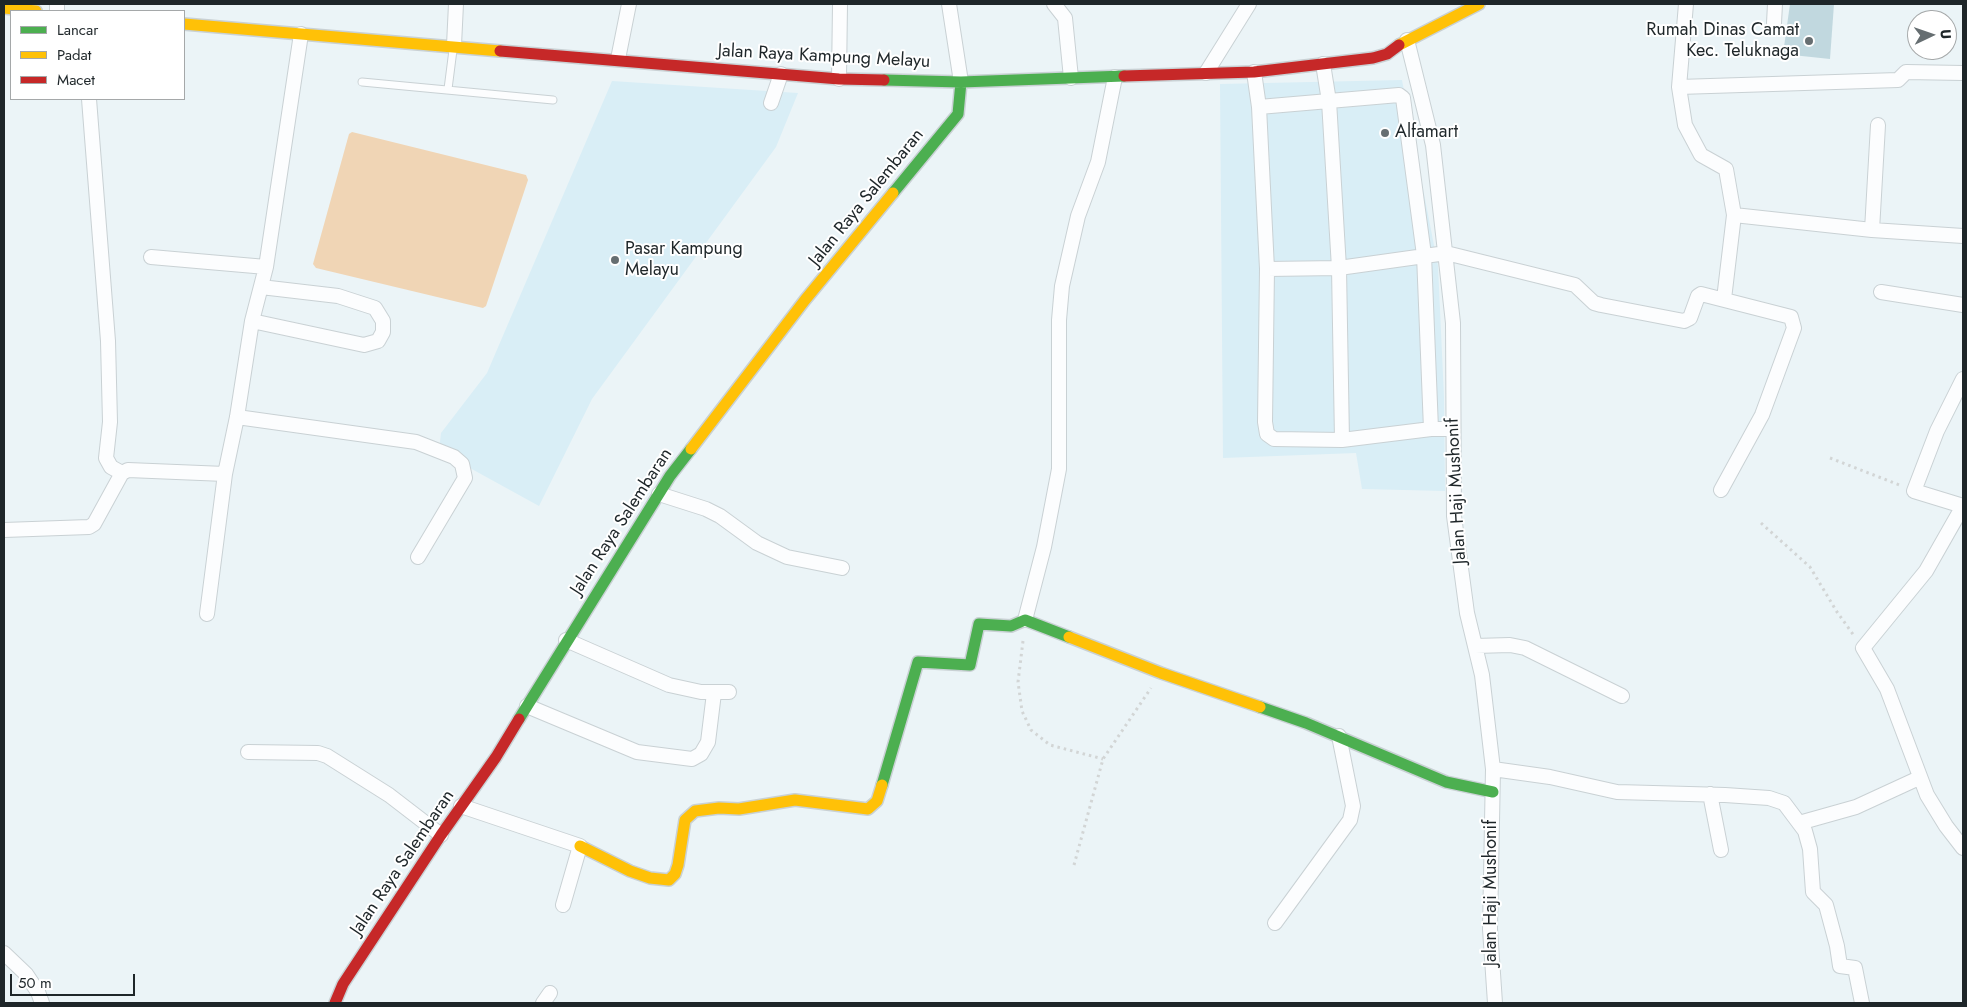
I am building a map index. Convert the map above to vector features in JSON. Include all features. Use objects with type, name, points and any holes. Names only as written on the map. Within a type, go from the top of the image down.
[{"type":"main road","name":"Jalan Raya Kampung Melayu","points":[[185,24],[454,45],[839,79],[961,82],[1254,72],[1323,64],[1387,54],[1407,40],[1479,4]]},
{"type":"main road","points":[[4,8],[25,10]]},
{"type":"main road","name":"Jalan Raya Salembaran","points":[[335,1003],[343,984],[440,835],[496,757],[566,640],[659,494],[805,300],[958,114],[961,82]]},
{"type":"main road","points":[[580,846],[630,871],[650,878],[669,880],[675,874],[678,865],[685,820],[695,812],[718,808],[739,809],[794,800],[868,808],[877,801],[918,662],[970,664],[979,624],[1011,626],[1025,620],[1161,673],[1306,723],[1446,782],[1493,792]]},
{"type":"street","points":[[454,45],[456,4]]},
{"type":"street","points":[[618,59],[629,4]]},
{"type":"street","points":[[839,79],[840,4]]},
{"type":"street","points":[[949,4],[961,82]]},
{"type":"street","points":[[1054,4],[1065,18],[1071,78]]},
{"type":"street","points":[[1206,74],[1249,4]]},
{"type":"street","points":[[1686,4],[1679,87],[1685,125],[1689,136],[1701,155],[1726,169],[1734,215],[1724,298]]},
{"type":"street","points":[[1774,23],[1775,4]]},
{"type":"street","points":[[207,614],[225,474],[237,417],[252,321],[266,267],[301,34]]},
{"type":"street","name":"Jalan Haji Mushonif","points":[[1407,40],[1433,145],[1453,323],[1454,516],[1467,613],[1486,700],[1493,769],[1490,929],[1495,1003]]},
{"type":"street","points":[[1323,64],[1329,101],[1339,268],[1342,440]]},
{"type":"street","points":[[1254,72],[1259,107],[1267,269],[1264,422],[1267,434],[1274,439],[1342,440],[1431,429],[1453,429]]},
{"type":"street","points":[[1679,87],[1898,80],[1906,72],[1963,73]]},
{"type":"street","points":[[771,103],[781,74]]},
{"type":"street","points":[[1025,620],[1044,546],[1059,469],[1059,320],[1062,286],[1078,216],[1100,153],[1116,76]]},
{"type":"street","points":[[1259,107],[1398,95],[1403,98],[1424,255],[1431,429]]},
{"type":"street","points":[[89,100],[108,341],[110,422],[106,458],[111,467],[122,473]]},
{"type":"street","points":[[1872,230],[1878,125]]},
{"type":"street","points":[[1734,215],[1872,230],[1963,236]]},
{"type":"street","points":[[1267,269],[1339,268],[1446,253],[1575,285],[1594,303],[1684,321],[1690,318],[1699,295],[1724,298],[1792,317],[1794,325],[1762,415],[1721,490]]},
{"type":"street","points":[[151,257],[266,267]]},
{"type":"street","points":[[252,321],[364,345],[378,341],[383,332],[383,321],[375,308],[338,296],[261,287]]},
{"type":"street","points":[[1881,292],[1963,305]]},
{"type":"street","points":[[1963,379],[1937,431],[1914,491],[1963,506],[1926,571],[1863,648],[1886,689],[1919,778],[1946,826],[1963,848]]},
{"type":"street","points":[[237,417],[416,442],[454,457],[462,464],[465,478],[418,557]]},
{"type":"street","points":[[4,530],[89,527],[94,524],[122,473],[128,470],[225,474]]},
{"type":"street","points":[[659,494],[706,508],[757,543],[787,557],[842,568]]},
{"type":"street","points":[[566,640],[669,685],[714,694],[729,692]]},
{"type":"street","points":[[1475,646],[1510,645],[1525,648],[1622,696]]},
{"type":"street","points":[[527,706],[637,752],[692,759],[701,754],[708,742],[714,694]]},
{"type":"street","points":[[1275,923],[1350,820],[1353,806],[1339,736]]},
{"type":"street","points":[[248,752],[318,752],[389,795],[440,835]]},
{"type":"street","points":[[1493,769],[1550,778],[1617,792],[1710,794],[1777,799],[1791,811],[1800,823],[1809,842],[1813,892],[1826,905],[1838,946],[1840,966],[1855,968],[1862,1003]]},
{"type":"street","points":[[1800,823],[1856,807],[1919,778]]},
{"type":"street","points":[[1710,794],[1721,850]]},
{"type":"street","points":[[461,806],[580,846],[563,905]]},
{"type":"street","points":[[4,953],[26,974],[38,992],[42,1003]]},
{"type":"lane","points":[[448,89],[454,45]]},
{"type":"lane","points":[[362,82],[553,100]]},
{"type":"path","points":[[1830,458],[1914,491]]},
{"type":"path","points":[[1761,523],[1810,566],[1837,612],[1863,648]]},
{"type":"path","points":[[1025,620],[1018,682],[1026,722],[1040,738],[1050,745],[1103,759]]},
{"type":"path","points":[[1074,865],[1103,759],[1161,673]]},
{"type":"shaded area","points":[[1402,80],[1438,266],[1444,397],[1445,491],[1362,489],[1356,453],[1223,458],[1220,84]]},
{"type":"shaded area","name":"Pasar Kampung Melayu","points":[[612,81],[798,93],[776,147],[592,399],[539,506],[439,451],[441,433],[487,373]]},
{"type":"shaded area","points":[[352,132],[526,175],[528,180],[486,306],[483,308],[316,268],[313,264],[349,134]]},
{"type":"building","name":"Rumah Dinas Camat Kec. Teluknaga","points":[[1790,4],[1834,4],[1830,59],[1783,54]]},
{"type":"traffic: fast","points":[[884,80],[961,82],[1124,76]]},
{"type":"traffic: fast","points":[[893,193],[958,114],[961,82]]},
{"type":"traffic: fast","points":[[519,719],[670,476],[691,449]]},
{"type":"traffic: fast","points":[[882,785],[918,662],[970,665],[979,624],[1011,626],[1025,620],[1069,637]]},
{"type":"traffic: fast","points":[[1260,707],[1306,723],[1446,782],[1493,792]]},
{"type":"traffic: slow","points":[[1399,45],[1479,4]]},
{"type":"traffic: slow","points":[[4,8],[25,10]]},
{"type":"traffic: slow","points":[[185,24],[500,51]]},
{"type":"traffic: slow","points":[[691,449],[805,300],[893,193]]},
{"type":"traffic: slow","points":[[1069,637],[1161,673],[1260,707]]},
{"type":"traffic: slow","points":[[580,846],[630,871],[650,878],[669,880],[675,874],[678,865],[685,820],[695,811],[719,808],[739,809],[795,800],[868,809],[877,801],[882,785]]},
{"type":"traffic: jam","points":[[1124,76],[1254,72],[1373,58],[1387,54],[1399,45]]},
{"type":"traffic: jam","points":[[500,51],[839,79],[884,80]]},
{"type":"traffic: jam","points":[[335,1003],[343,984],[441,835],[496,757],[519,719]]},
{"type":"place","name":"Rumah Dinas Camat Kec. Teluknaga","points":[[1809,41]]},
{"type":"place","name":"Alfamart","points":[[1385,133]]},
{"type":"place","name":"Pasar Kampung Melayu","points":[[615,260]]}]
